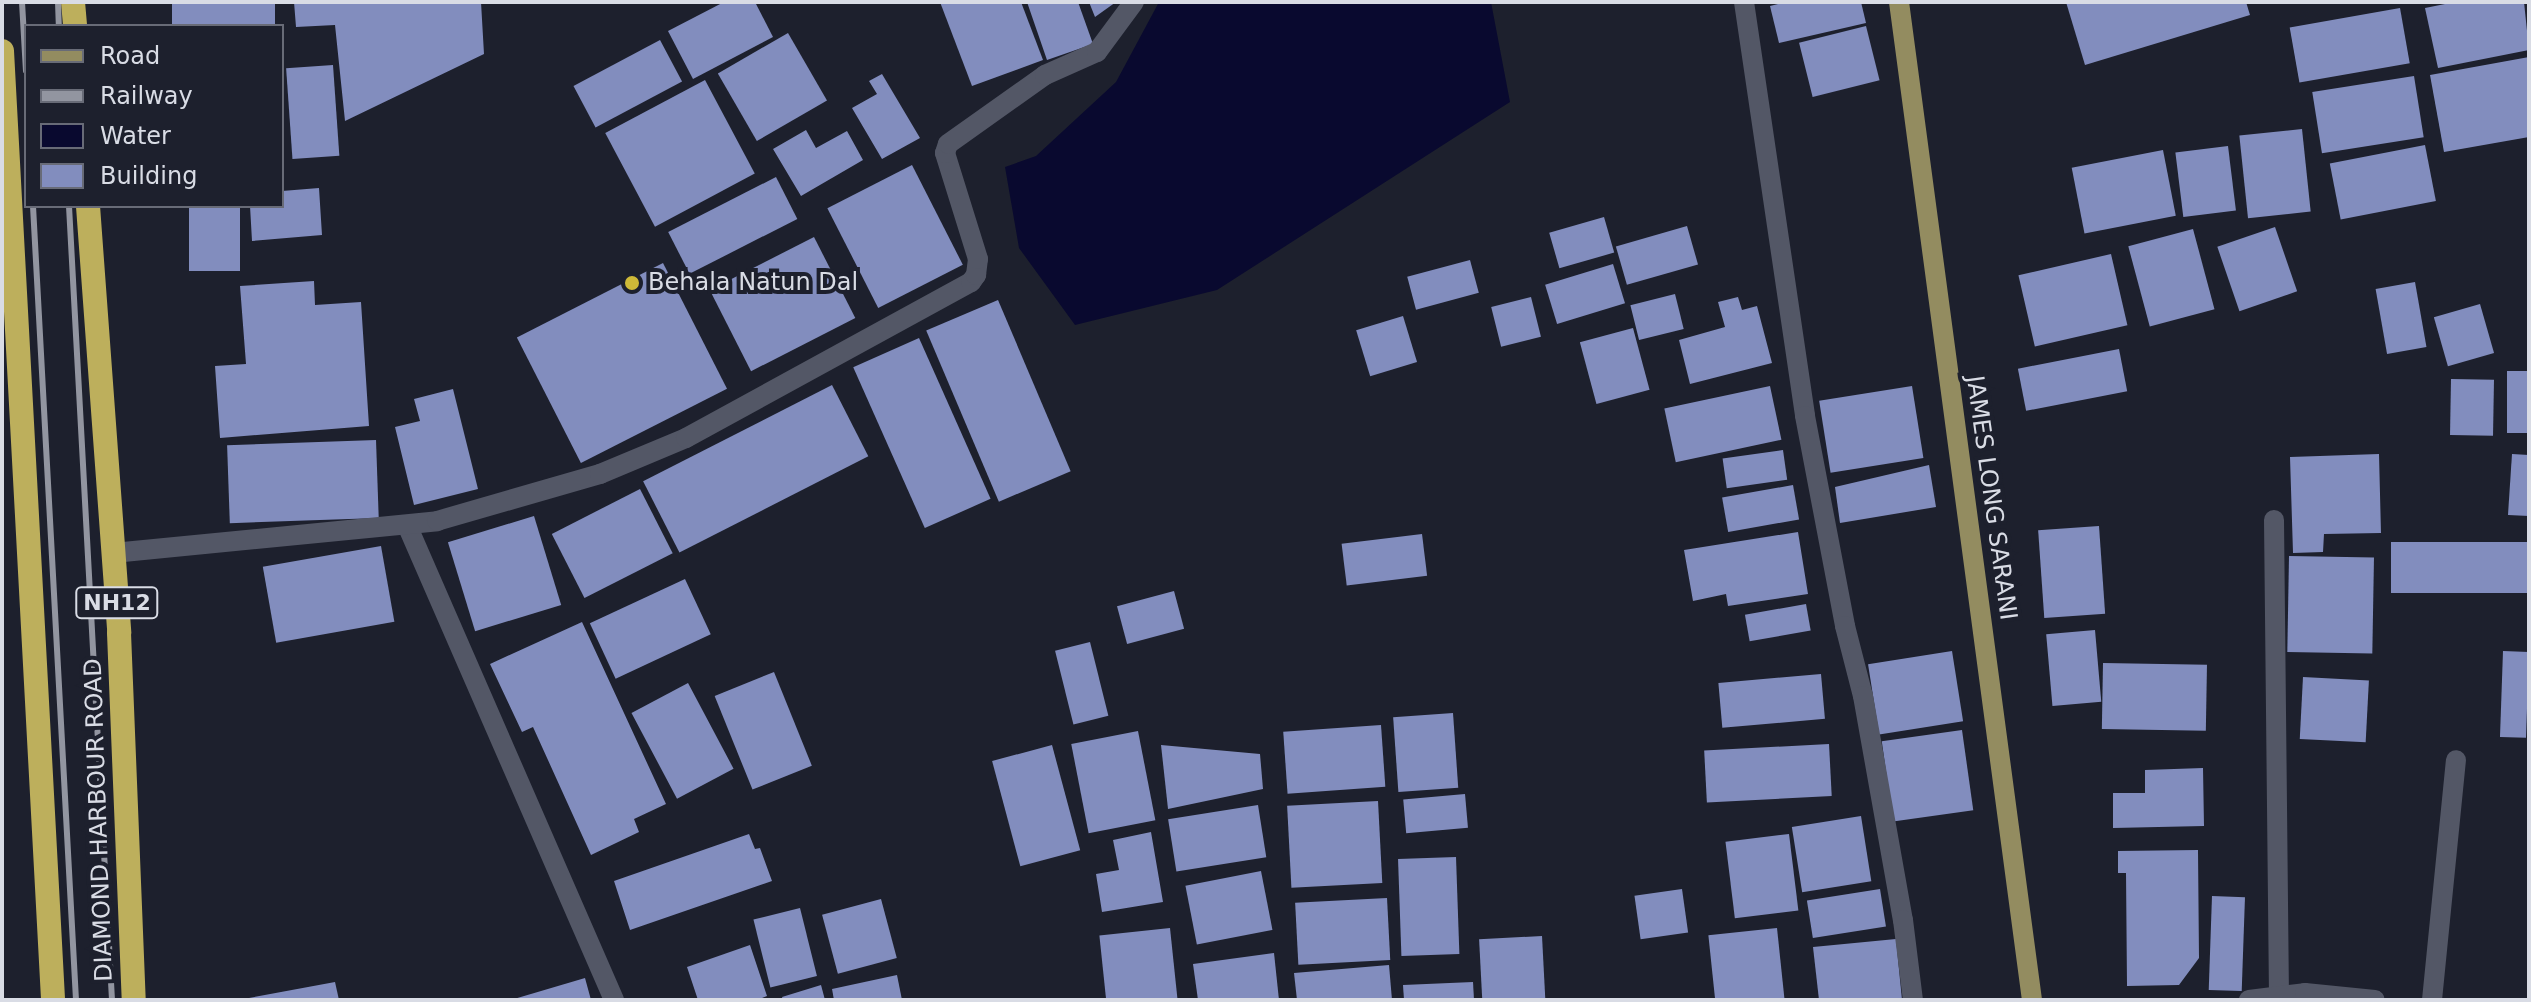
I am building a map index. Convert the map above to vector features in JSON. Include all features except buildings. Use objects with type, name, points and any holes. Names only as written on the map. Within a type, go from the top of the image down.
[{"type":"highway","points":[[73,2],[75,24]]},
{"type":"highway","points":[[2,51],[53,1000]]},
{"type":"highway","name":"DIAMOND HARBOUR ROAD","points":[[88,208],[113,553],[134,1000]]},
{"type":"main road","name":"JAMES LONG SARANI","points":[[1899,2],[2032,1000]]},
{"type":"street","points":[[113,553],[407,525],[499,506],[555,489],[686,438],[971,282],[976,275],[978,259],[945,153],[948,144],[1045,75],[1097,52],[1134,2]]},
{"type":"street","points":[[1744,2],[1805,416],[1845,626],[1863,696],[1903,920],[1913,1000]]},
{"type":"street","points":[[2274,520],[2279,996]]},
{"type":"street","points":[[407,525],[614,1000]]},
{"type":"street","points":[[2432,1000],[2456,760]]},
{"type":"street","points":[[2249,1000],[2305,993],[2375,1000]]},
{"type":"water","points":[[1159,2],[1491,2],[1510,102],[1217,290],[1075,325],[1019,248],[1005,167],[1036,156],[1116,82]]},
{"type":"railway","points":[[22,2],[24,36]]},
{"type":"railway","points":[[58,2],[59,24]]},
{"type":"railway","points":[[33,208],[76,1000]]},
{"type":"railway","points":[[69,208],[112,1000]]},
{"type":"place","name":"Behala Natun Dal","points":[[632,283]]}]
